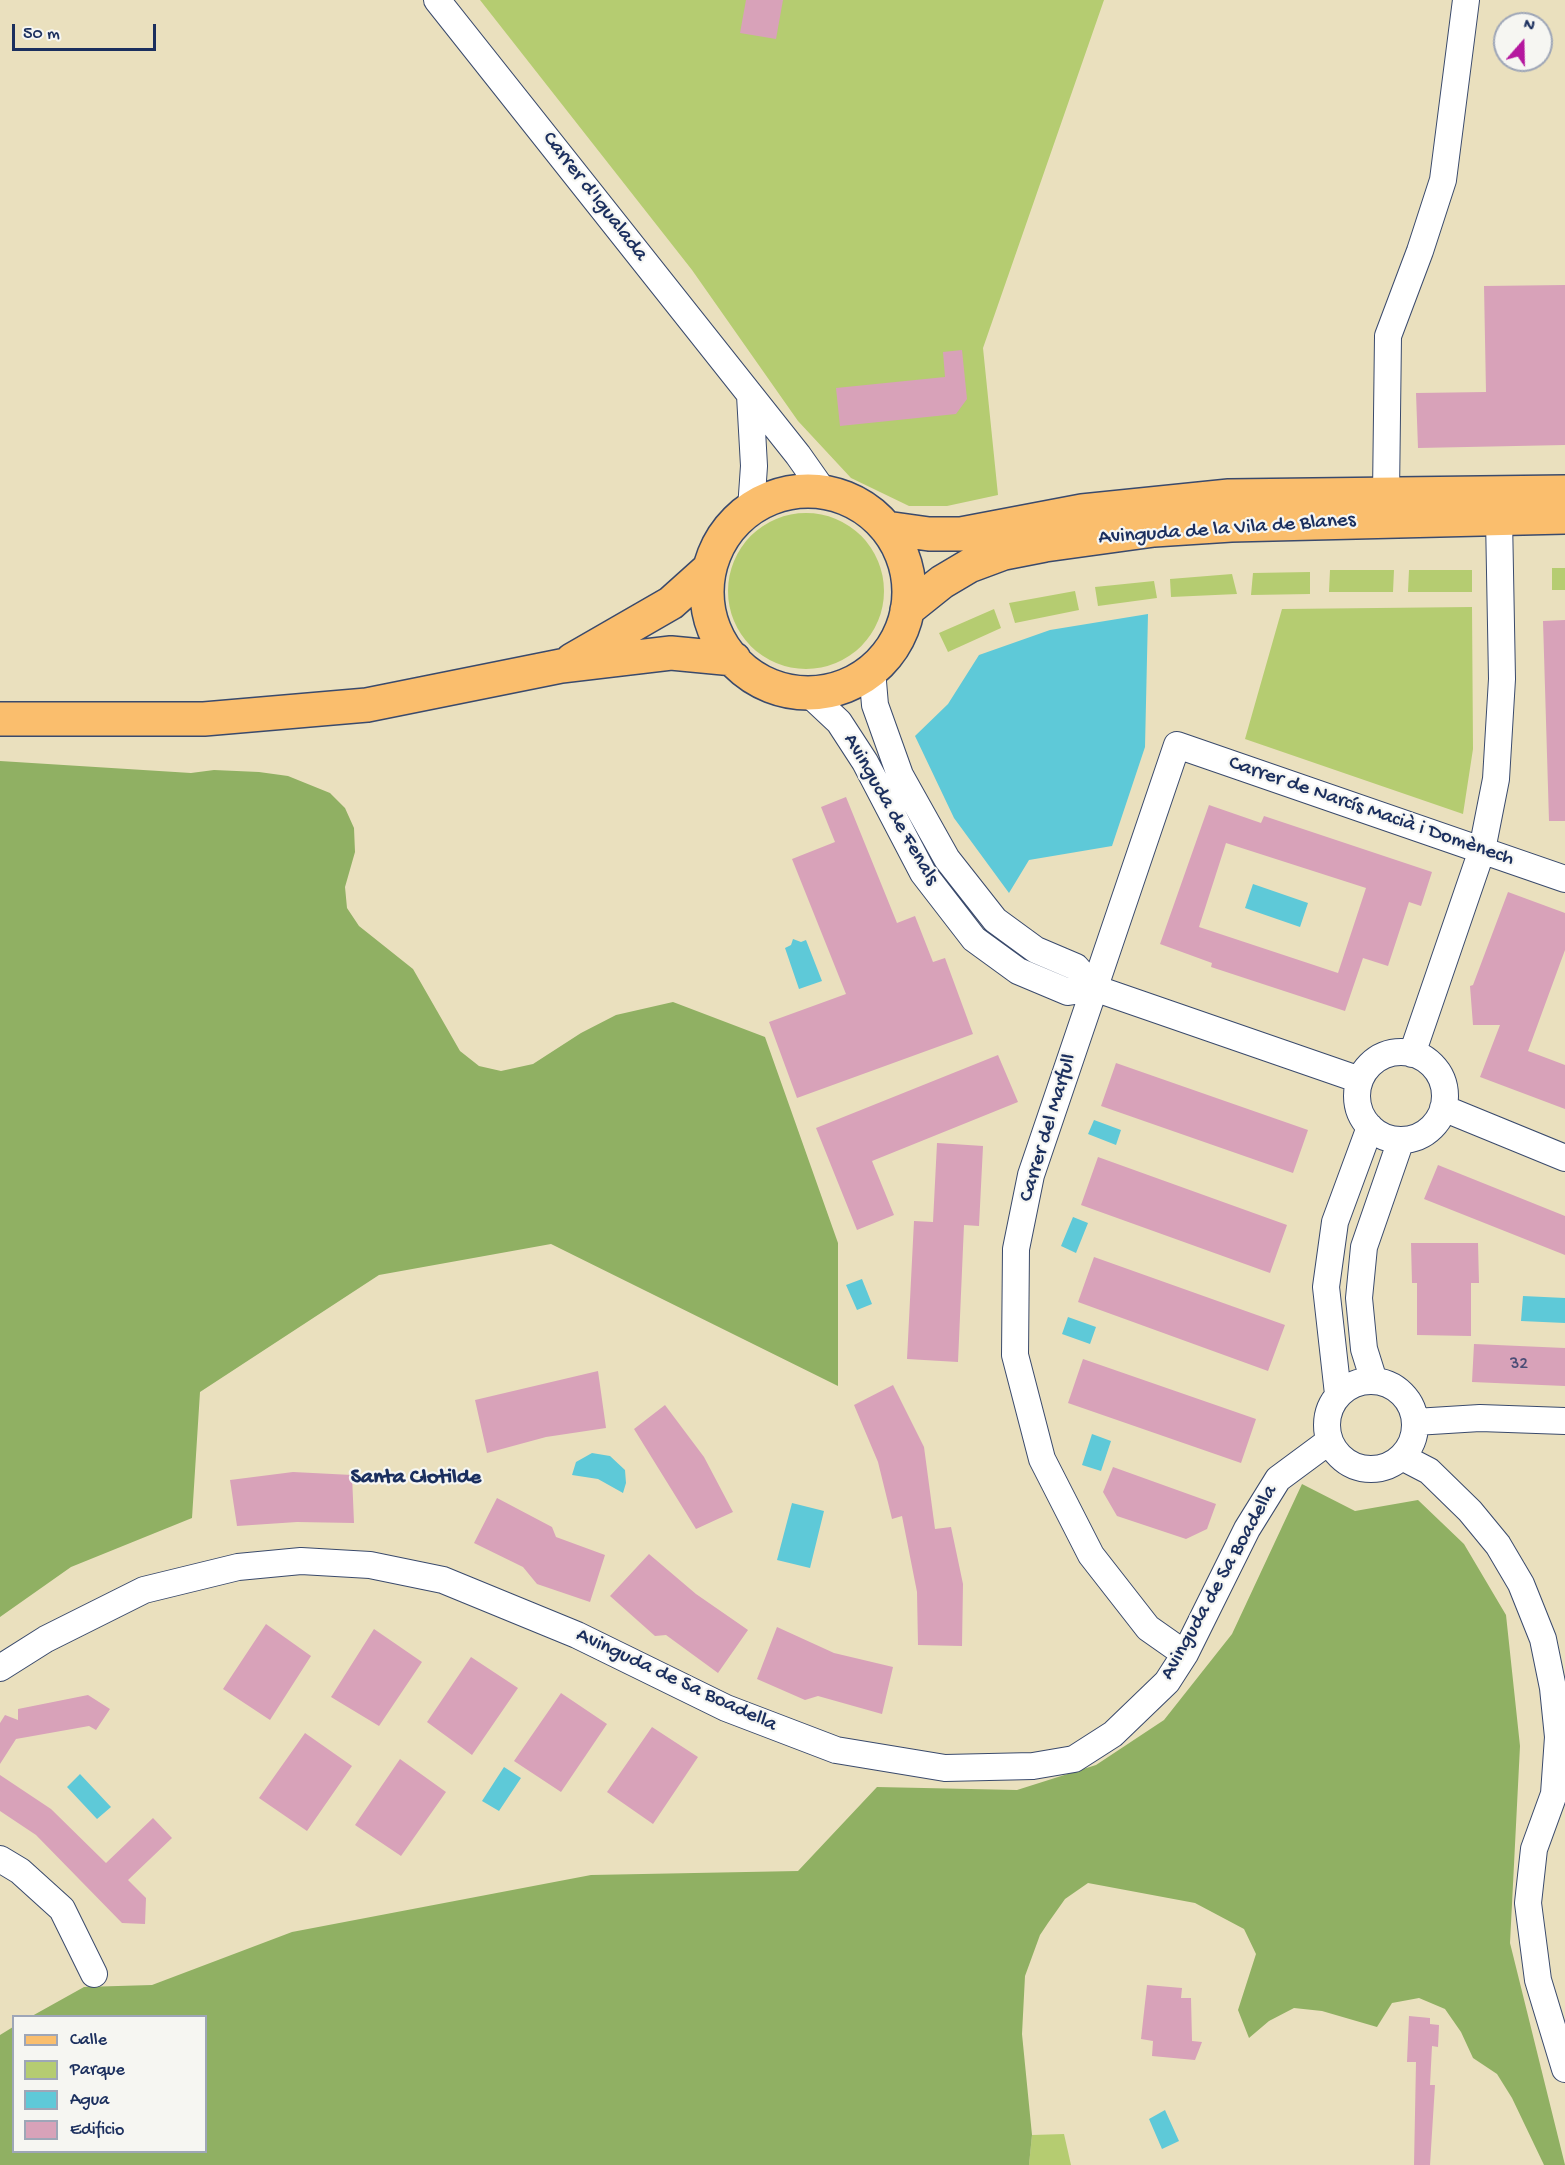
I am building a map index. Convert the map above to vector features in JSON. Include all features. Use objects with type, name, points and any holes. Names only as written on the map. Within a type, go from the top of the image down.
[{"type":"main road","points":[[799,491],[824,492],[862,507],[886,528],[897,544],[907,572],[907,610],[892,647],[872,670],[841,687],[807,692],[770,685],[750,674],[722,644],[711,617],[708,597],[710,568],[727,531],[751,509],[782,495],[799,491]]},
{"type":"main road","points":[[886,528],[929,534],[961,534],[1032,520],[1152,502],[1229,496],[1565,492]]},
{"type":"main road","name":"Avinguda de la Vila de Blanes","points":[[907,610],[942,582],[969,566],[997,555],[1045,545],[1154,530],[1231,525],[1565,517]]},
{"type":"main road","points":[[561,666],[670,603],[710,568]]},
{"type":"main road","points":[[0,719],[204,719],[367,705],[561,666],[671,653],[734,659]]},
{"type":"street","name":"Carrer d'Igualada","points":[[437,0],[750,395],[824,492]]},
{"type":"street","points":[[1386,494],[1388,336],[1420,251],[1443,180],[1466,0]]},
{"type":"street","points":[[750,395],[754,466],[751,509]]},
{"type":"street","points":[[1412,1054],[1482,850],[1496,779],[1502,679],[1499,518]]},
{"type":"street","name":"Avinguda de Fenals","points":[[872,670],[875,705],[900,775],[947,859],[995,920],[1036,950],[1076,967],[1094,988]]},
{"type":"street","name":"Avinguda de Fenals","points":[[807,692],[839,722],[865,762],[923,873],[974,939],[1018,971],[1068,992],[1094,988],[1360,1080]]},
{"type":"street","name":"Carrer de Narcís Macià i Domènech","points":[[1177,745],[1565,879]]},
{"type":"street","name":"Carrer del Marfull","points":[[1177,745],[1031,1175],[1017,1249],[1015,1355],[1042,1459],[1091,1555],[1148,1628],[1185,1654]]},
{"type":"street","points":[[1399,1052],[1412,1054],[1435,1069],[1445,1095],[1443,1108],[1437,1121],[1428,1131],[1415,1138],[1390,1139],[1370,1127],[1358,1105],[1360,1080],[1366,1069],[1381,1057],[1399,1052]]},
{"type":"street","points":[[1443,1108],[1565,1158]]},
{"type":"street","points":[[1338,1395],[1326,1287],[1335,1222],[1370,1127]]},
{"type":"street","points":[[1374,1381],[1364,1350],[1359,1298],[1364,1247],[1381,1192],[1401,1140]]},
{"type":"street","points":[[1374,1381],[1391,1385],[1409,1402],[1415,1422],[1412,1444],[1402,1457],[1371,1471],[1347,1464],[1328,1442],[1326,1418],[1338,1395],[1354,1384],[1374,1381]]},
{"type":"street","points":[[1415,1422],[1480,1418],[1565,1421]]},
{"type":"street","name":"Avinguda de Sa Boadella","points":[[0,1668],[46,1639],[144,1590],[238,1568],[301,1561],[370,1565],[443,1580],[577,1635],[726,1708],[836,1750],[945,1768],[1033,1766],[1074,1759],[1113,1734],[1139,1712],[1167,1682],[1185,1654],[1247,1529],[1278,1479],[1328,1442]]},
{"type":"street","points":[[1402,1457],[1429,1471],[1470,1511],[1498,1545],[1521,1584],[1543,1639],[1562,1741],[1559,1788],[1534,1849],[1528,1903],[1538,1980],[1565,2069]]},
{"type":"street","points":[[0,1859],[20,1871],[62,1909],[94,1974]]},
{"type":"green space","points":[[480,0],[1104,0],[983,348],[998,495],[947,506],[909,506],[851,478],[798,421],[692,270]]},
{"type":"green space","points":[[806,513],[836,519],[861,536],[878,561],[884,591],[878,621],[861,646],[836,663],[806,669],[776,663],[751,646],[734,621],[728,591],[734,561],[751,536],[776,519]]},
{"type":"green space","points":[[1552,568],[1565,568],[1565,590],[1552,590]]},
{"type":"green space","points":[[1330,570],[1394,570],[1393,592],[1329,592]]},
{"type":"green space","points":[[1409,570],[1472,570],[1472,592],[1408,592]]},
{"type":"green space","points":[[1310,572],[1310,594],[1251,595],[1253,573]]},
{"type":"green space","points":[[1232,574],[1237,594],[1171,597],[1170,579]]},
{"type":"green space","points":[[1154,581],[1157,598],[1098,606],[1095,587]]},
{"type":"green space","points":[[1075,591],[1079,610],[1015,623],[1009,603]]},
{"type":"green space","points":[[1472,607],[1473,749],[1463,814],[1245,739],[1282,609]]},
{"type":"green space","points":[[994,609],[1001,628],[948,652],[939,633]]},
{"type":"green space","points":[[0,761],[191,773],[214,770],[259,772],[288,776],[330,793],[345,808],[354,828],[355,852],[345,887],[347,908],[359,926],[413,969],[460,1051],[479,1066],[501,1071],[533,1064],[581,1033],[616,1015],[673,1002],[765,1037],[838,1243],[838,1386],[551,1244],[379,1275],[200,1392],[192,1518],[71,1567],[0,1617]]},
{"type":"green space","points":[[1302,1484],[1355,1511],[1418,1500],[1464,1544],[1506,1615],[1520,1746],[1510,1943],[1565,2165],[1544,2165],[1512,2098],[1497,2074],[1473,2058],[1461,2032],[1445,2009],[1419,1998],[1392,2003],[1377,2027],[1322,2011],[1294,2008],[1269,2021],[1249,2038],[1238,2010],[1256,1954],[1244,1929],[1195,1903],[1088,1883],[1065,1899],[1048,1923],[1040,1935],[1025,1976],[1022,2034],[1032,2135],[1029,2165],[0,2165],[0,2035],[12,2028],[12,2153],[207,2153],[207,2015],[34,2015],[84,1987],[152,1985],[292,1932],[591,1875],[798,1871],[877,1787],[1017,1790],[1096,1765],[1164,1720],[1232,1634]]},
{"type":"green space","points":[[1064,2134],[1071,2165],[1029,2165],[1032,2135]]},
{"type":"water","points":[[1148,614],[1145,747],[1112,846],[1029,860],[1009,893],[954,818],[915,736],[948,704],[979,655],[1050,630]]},
{"type":"water","points":[[1253,884],[1308,903],[1300,927],[1245,908]]},
{"type":"water","points":[[793,939],[801,942],[806,940],[822,981],[799,989],[785,948],[791,945]]},
{"type":"water","points":[[1094,1120],[1121,1130],[1116,1145],[1088,1134]]},
{"type":"water","points":[[1073,1217],[1088,1223],[1076,1253],[1061,1246]]},
{"type":"water","points":[[862,1279],[872,1304],[857,1310],[846,1285]]},
{"type":"water","points":[[1523,1296],[1565,1298],[1565,1323],[1521,1321]]},
{"type":"water","points":[[1068,1317],[1096,1327],[1090,1344],[1062,1334]]},
{"type":"water","points":[[1092,1434],[1111,1441],[1101,1471],[1082,1465]]},
{"type":"water","points":[[592,1453],[610,1456],[625,1470],[626,1483],[623,1493],[598,1479],[572,1475],[576,1462]]},
{"type":"water","points":[[792,1503],[824,1511],[810,1568],[777,1560]]},
{"type":"water","points":[[504,1767],[521,1778],[499,1811],[482,1801]]},
{"type":"water","points":[[80,1774],[111,1807],[97,1819],[67,1787]]},
{"type":"water","points":[[1165,2110],[1179,2141],[1162,2149],[1149,2119]]},
{"type":"building","points":[[746,0],[783,0],[776,39],[740,33]]},
{"type":"building","points":[[1565,285],[1565,445],[1418,448],[1416,393],[1486,392],[1484,286]]},
{"type":"building","points":[[962,350],[967,399],[956,414],[840,426],[836,388],[945,377],[943,352]]},
{"type":"building","points":[[1565,620],[1565,821],[1549,821],[1543,621]]},
{"type":"building","points":[[846,797],[897,923],[915,916],[933,962],[945,958],[973,1034],[797,1098],[769,1022],[846,994],[792,859],[835,842],[821,807]]},
{"type":"building","points":[[1209,805],[1261,823],[1264,816],[1432,872],[1421,906],[1409,902],[1388,966],[1363,958],[1345,1011],[1211,967],[1212,963],[1160,944]],"holes":[[[1226,843],[1366,888],[1338,973],[1199,927]]]},
{"type":"building","points":[[1508,892],[1565,913],[1565,950],[1528,1051],[1565,1065],[1565,1109],[1480,1077],[1500,1025],[1473,1025],[1470,986],[1473,985]]},
{"type":"building","points":[[998,1055],[1018,1102],[872,1161],[894,1215],[857,1230],[816,1128]]},
{"type":"building","points":[[1116,1063],[1308,1130],[1293,1173],[1101,1106]]},
{"type":"building","points":[[937,1143],[983,1146],[979,1226],[964,1225],[958,1362],[907,1359],[914,1221],[933,1222]]},
{"type":"building","points":[[1098,1157],[1287,1225],[1270,1273],[1081,1205]]},
{"type":"building","points":[[1438,1165],[1565,1216],[1565,1255],[1424,1199]]},
{"type":"building","points":[[1411,1243],[1478,1243],[1479,1283],[1471,1283],[1471,1336],[1417,1335],[1417,1283],[1412,1283]]},
{"type":"building","points":[[1094,1257],[1285,1325],[1268,1371],[1078,1302]]},
{"type":"building","points":[[1474,1344],[1565,1348],[1565,1386],[1472,1382]]},
{"type":"building","points":[[1083,1359],[1256,1419],[1241,1463],[1068,1403]]},
{"type":"building","points":[[598,1371],[606,1428],[546,1437],[487,1453],[475,1400]]},
{"type":"building","points":[[893,1385],[924,1447],[935,1529],[951,1527],[963,1584],[962,1646],[918,1645],[917,1592],[902,1516],[892,1519],[878,1462],[854,1405]]},
{"type":"building","points":[[665,1405],[704,1457],[733,1512],[696,1529],[634,1429]]},
{"type":"building","points":[[1113,1467],[1216,1504],[1207,1529],[1186,1539],[1117,1516],[1103,1492]]},
{"type":"building","points":[[293,1472],[352,1475],[354,1523],[297,1522],[237,1526],[230,1480]]},
{"type":"building","points":[[497,1498],[552,1527],[556,1537],[605,1555],[590,1602],[537,1584],[523,1567],[474,1543]]},
{"type":"building","points":[[649,1554],[696,1594],[748,1630],[718,1673],[666,1635],[655,1636],[610,1596]]},
{"type":"building","points":[[266,1624],[311,1656],[270,1720],[223,1689]]},
{"type":"building","points":[[777,1627],[834,1653],[893,1667],[882,1714],[818,1696],[805,1700],[757,1679]]},
{"type":"building","points":[[374,1629],[422,1662],[379,1726],[331,1697]]},
{"type":"building","points":[[471,1657],[518,1688],[472,1755],[427,1722]]},
{"type":"building","points":[[561,1693],[607,1724],[561,1792],[514,1761]]},
{"type":"building","points":[[88,1695],[110,1709],[96,1730],[89,1726],[16,1739],[0,1764],[0,1723],[5,1715],[18,1720],[18,1709]]},
{"type":"building","points":[[652,1727],[698,1757],[653,1824],[607,1792]]},
{"type":"building","points":[[305,1733],[352,1766],[307,1831],[259,1798]]},
{"type":"building","points":[[400,1759],[446,1792],[401,1856],[355,1825]]},
{"type":"building","points":[[0,1775],[51,1809],[106,1863],[153,1818],[172,1838],[128,1880],[146,1898],[145,1924],[122,1923],[36,1835],[0,1811]]},
{"type":"building","points":[[1147,1985],[1182,1988],[1181,1998],[1191,1998],[1192,2041],[1202,2042],[1195,2060],[1152,2056],[1153,2041],[1141,2039]]},
{"type":"building","points":[[1409,2016],[1430,2018],[1430,2024],[1439,2025],[1438,2047],[1432,2046],[1430,2085],[1435,2085],[1430,2165],[1414,2165],[1416,2062],[1407,2062]]},
{"type":"district","name":"Santa Clotilde","points":[[416,1479]]}]
